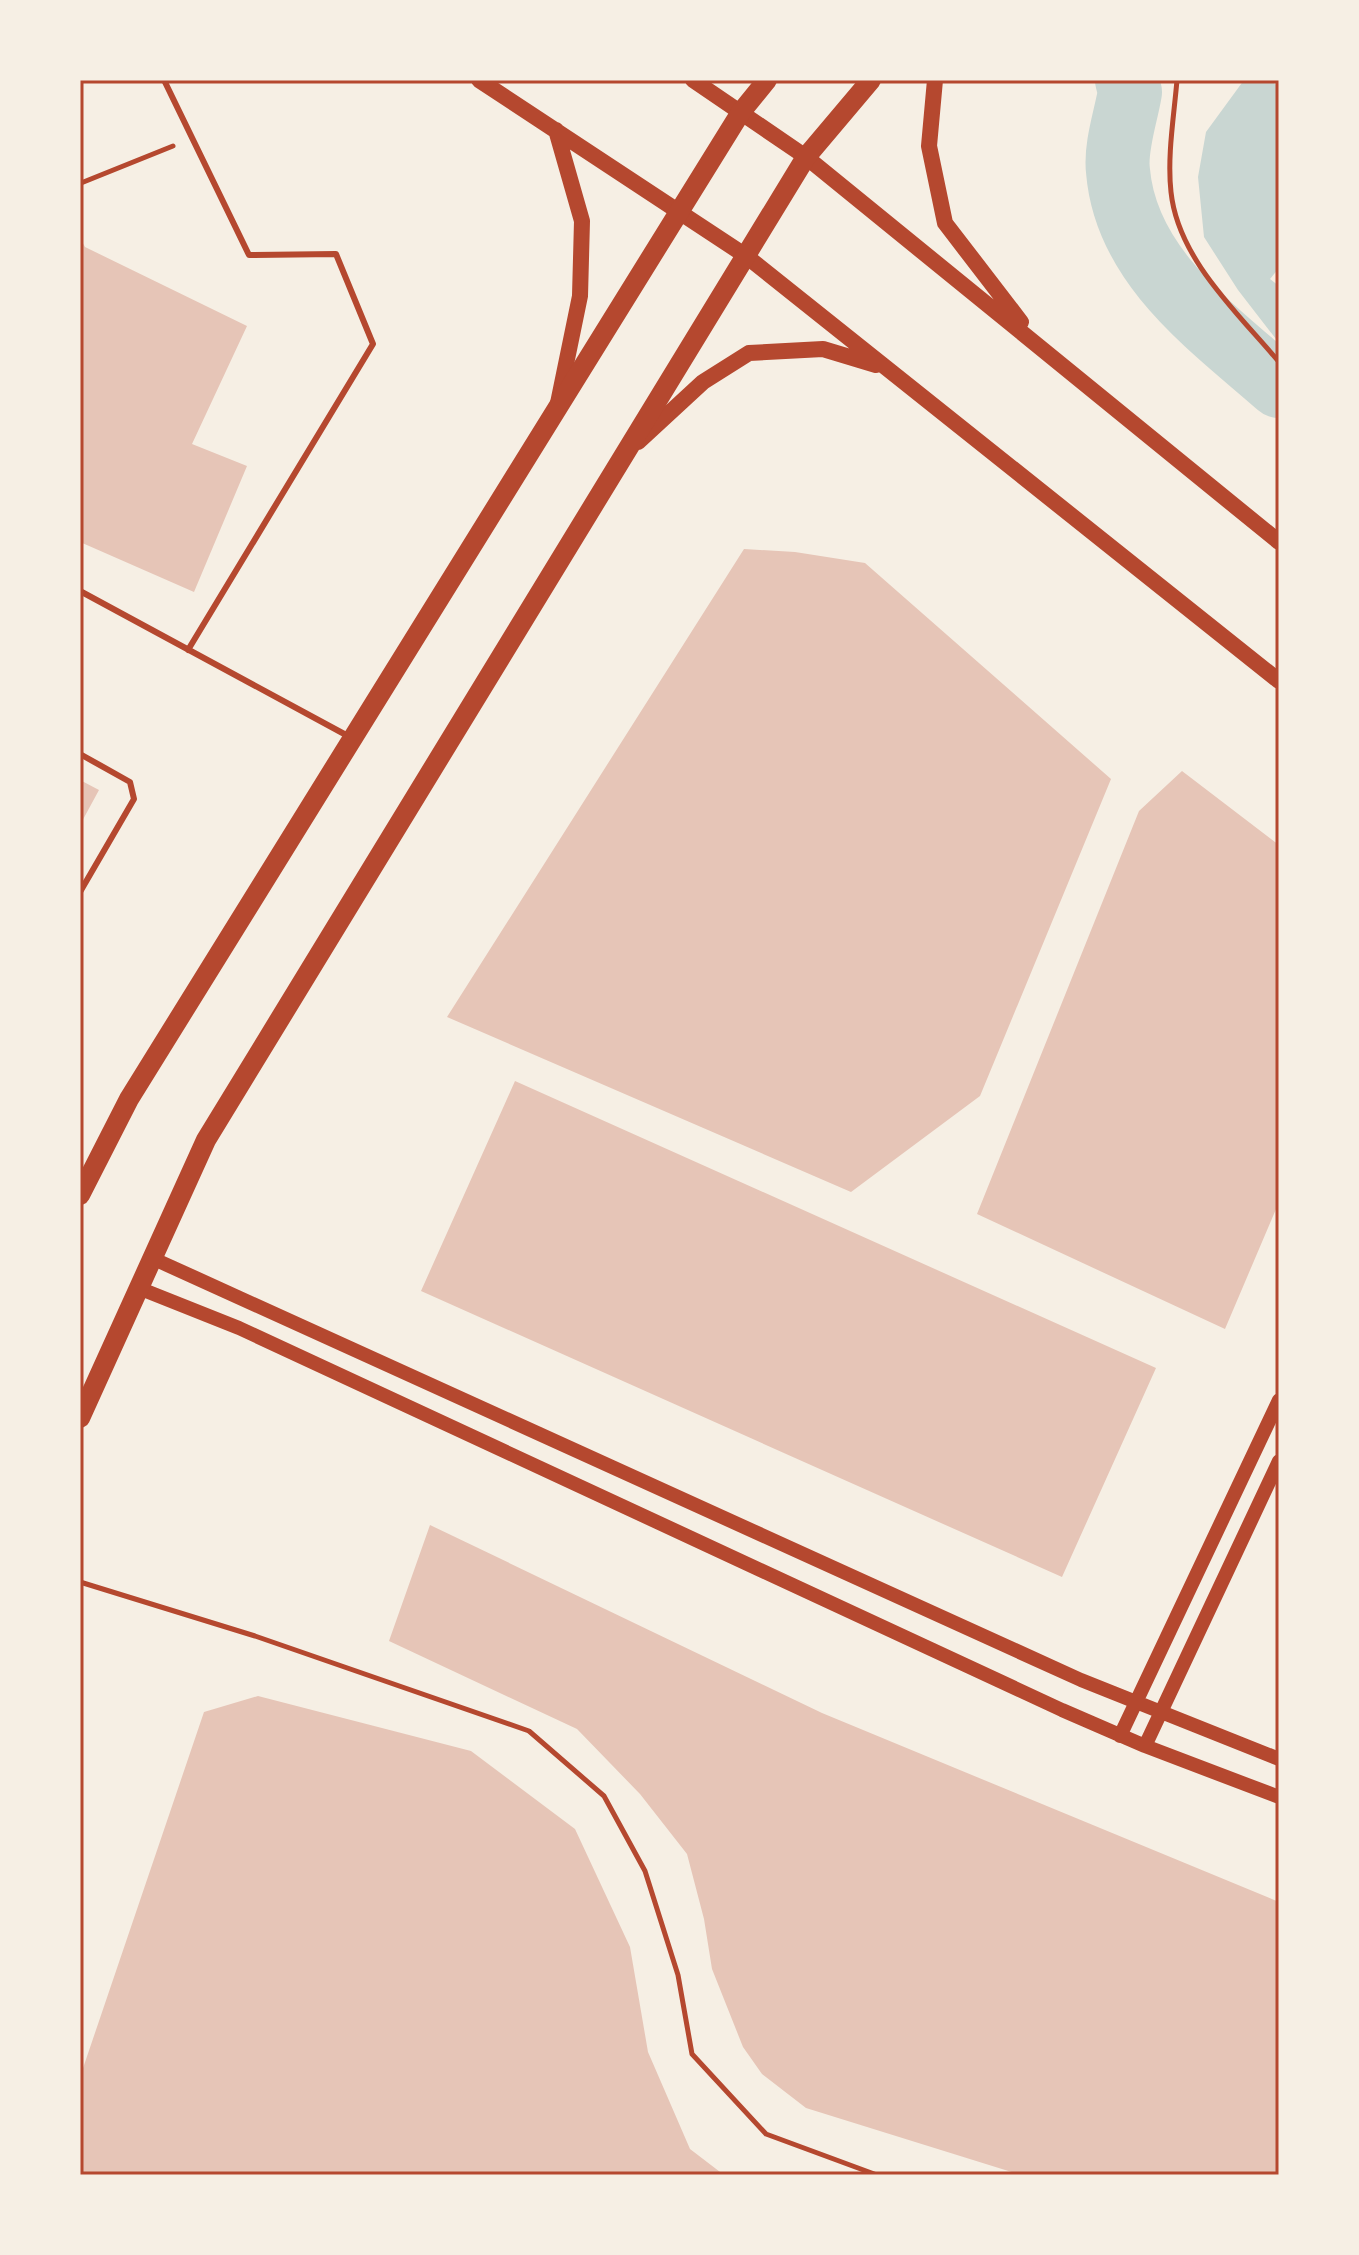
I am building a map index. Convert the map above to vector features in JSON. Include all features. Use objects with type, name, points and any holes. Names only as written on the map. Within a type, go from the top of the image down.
[{"type":"main road","points":[[479,80],[746,256],[1279,681]]},
{"type":"main road","points":[[693,80],[806,157],[1279,542]]},
{"type":"main road","points":[[80,1195],[129,1099],[741,112],[767,80]]},
{"type":"main road","points":[[80,1418],[206,1140],[806,157],[871,80]]},
{"type":"main road","points":[[935,80],[929,146],[945,223],[1039,346]]},
{"type":"main road","points":[[556,130],[582,221],[580,296],[556,411]]},
{"type":"main road","points":[[625,454],[703,382],[749,353],[823,349],[885,368]]},
{"type":"street","points":[[154,1259],[1134,1702],[1279,1759]]},
{"type":"street","points":[[141,1289],[239,1328],[1120,1736],[1279,1797]]},
{"type":"street","points":[[1120,1736],[1279,1400]]},
{"type":"street","points":[[1145,1746],[1279,1461]]},
{"type":"lane","points":[[164,80],[249,255],[336,254],[373,344],[188,650]]},
{"type":"lane","points":[[80,591],[353,739]]},
{"type":"lane","points":[[80,754],[130,782],[134,799],[80,892]]},
{"type":"path","points":[[1177,80],[1171,192],[1183,237],[1213,283],[1279,362]]},
{"type":"path","points":[[81,183],[193,138]]},
{"type":"path","points":[[80,1582],[255,1636],[529,1731],[604,1796],[645,1871],[678,1975],[692,2054],[766,2134],[877,2175]]},
{"type":"shaded area","points":[[1244,80],[1270,80],[1279,87],[1279,268],[1270,279],[1279,286],[1279,343],[1238,290],[1204,237],[1198,177],[1206,132]]},
{"type":"building","points":[[80,238],[85,247],[247,326],[192,444],[247,466],[194,592],[80,542]]},
{"type":"building","points":[[744,549],[795,552],[865,563],[1111,779],[980,1096],[851,1192],[447,1017]]},
{"type":"building","points":[[1182,771],[1279,845],[1279,1202],[1225,1329],[977,1214],[1139,811]]},
{"type":"building","points":[[80,780],[99,790],[80,825]]},
{"type":"building","points":[[515,1081],[1156,1368],[1062,1577],[421,1291]]},
{"type":"building","points":[[430,1525],[822,1713],[1279,1902],[1279,2175],[1021,2175],[806,2108],[762,2074],[743,2047],[712,1969],[704,1919],[687,1854],[640,1794],[577,1729],[389,1641]]},
{"type":"building","points":[[258,1696],[471,1751],[575,1829],[630,1947],[648,2052],[690,2149],[724,2175],[80,2175],[80,2077],[204,1712]]},
{"type":"waterway","points":[[1127,80],[1130,92],[1117,162],[1124,205],[1137,237],[1176,292],[1279,386]]}]
